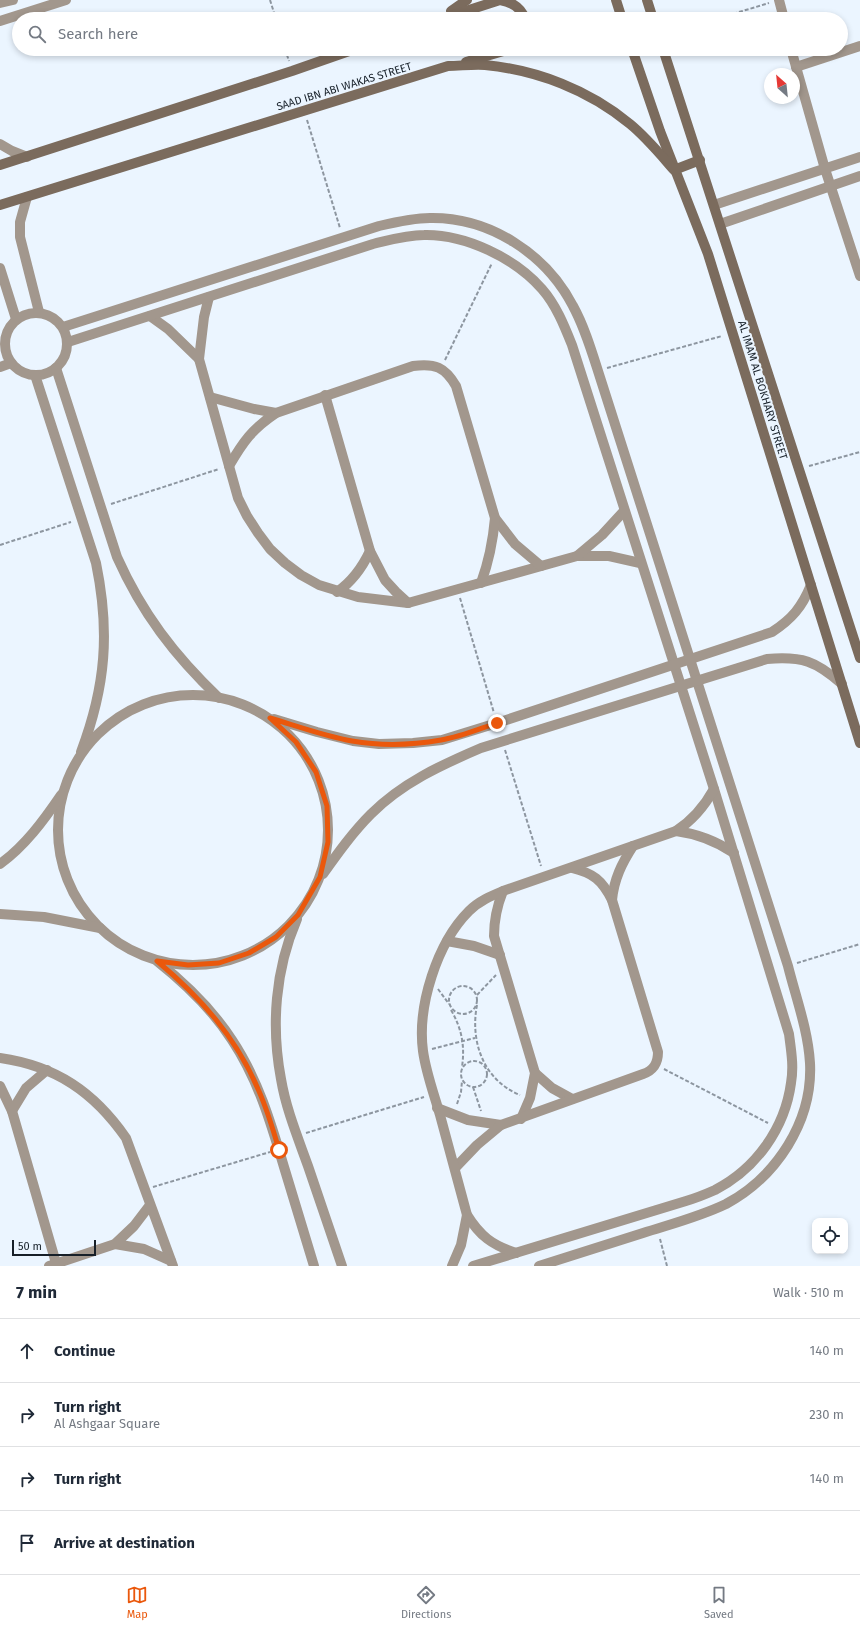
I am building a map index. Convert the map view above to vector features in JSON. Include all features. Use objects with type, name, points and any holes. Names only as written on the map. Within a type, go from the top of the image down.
[{"type":"street","points":[[0,3],[13,0]]},
{"type":"street","points":[[28,12],[66,0]]},
{"type":"street","points":[[450,12],[468,0]]},
{"type":"street","points":[[463,12],[500,0],[517,6],[522,12]]},
{"type":"street","points":[[616,0],[620,12]]},
{"type":"street","points":[[647,0],[651,12]]},
{"type":"street","points":[[775,1],[780,12]]},
{"type":"street","points":[[0,21],[12,17]]},
{"type":"street","points":[[848,50],[860,46]]},
{"type":"street","points":[[0,165],[335,56]]},
{"type":"street","points":[[448,66],[484,56]]},
{"type":"street","name":"AL IMAM AL BOKHARY STREET","points":[[634,56],[674,170],[708,254],[860,743]]},
{"type":"street","name":"AL IMAM AL BOKHARY STREET","points":[[665,56],[860,658]]},
{"type":"street","points":[[793,56],[825,169],[860,276]]},
{"type":"street","points":[[796,67],[830,56]]},
{"type":"street","name":"SAAD IBN ABI WAKAS STREET","points":[[0,205],[448,66],[483,65],[515,69],[546,77],[576,89],[603,105],[629,124],[653,145],[674,170]]},
{"type":"street","points":[[0,144],[27,157]]},
{"type":"street","points":[[714,205],[860,157]]},
{"type":"street","points":[[674,170],[700,160]]},
{"type":"street","points":[[720,224],[860,176]]},
{"type":"street","points":[[27,197],[20,222],[20,237],[40,312]]},
{"type":"street","points":[[63,327],[379,226],[408,220],[430,218],[454,219],[486,228],[509,239],[544,265],[559,282],[574,306],[598,371],[788,966],[807,1041],[810,1065],[808,1089],[803,1113],[794,1135],[778,1160],[766,1174],[748,1190],[726,1203],[695,1217],[539,1266]]},
{"type":"street","points":[[68,342],[373,244],[402,237],[424,235],[451,237],[472,242],[523,270],[542,289],[562,321],[572,345],[640,563],[714,789],[789,1034],[792,1058],[792,1082],[787,1106],[778,1128],[761,1153],[740,1174],[715,1190],[686,1201],[473,1266]]},
{"type":"street","points":[[0,268],[16,319]]},
{"type":"street","points":[[209,297],[204,317],[199,359],[238,498],[247,516],[270,549],[301,575],[337,592],[358,597],[408,603],[577,556],[609,556],[640,563]]},
{"type":"street","points":[[31,312],[40,312],[48,314],[57,320],[63,327],[68,342],[66,352],[62,361],[56,368],[46,374],[26,374],[18,370],[11,363],[2,344],[8,330],[16,319],[31,312]]},
{"type":"street","points":[[150,316],[173,333],[199,359]]},
{"type":"street","points":[[0,367],[11,363]]},
{"type":"street","points":[[229,466],[248,436],[261,423],[276,414],[325,395],[413,366],[427,364],[441,368],[450,376],[456,386],[495,518],[515,544],[541,566]]},
{"type":"street","points":[[56,368],[100,508],[117,556],[139,602],[171,648],[220,698]]},
{"type":"street","points":[[0,864],[27,840],[47,816],[64,790],[76,763],[96,708],[104,650],[102,592],[96,563],[35,375]]},
{"type":"street","points":[[325,395],[370,551],[385,580],[408,603]]},
{"type":"street","points":[[210,397],[276,414]]},
{"type":"street","points":[[577,556],[602,535],[624,510]]},
{"type":"street","points":[[481,582],[488,562],[493,540],[495,518]]},
{"type":"street","points":[[337,592],[348,584],[357,574],[365,563],[370,551]]},
{"type":"street","points":[[76,763],[97,736],[123,716],[153,701],[186,696],[220,698],[246,705],[270,718],[353,741],[379,744],[442,740],[674,666],[772,632],[785,624],[796,612],[805,599],[811,584]]},
{"type":"street","points":[[342,1266],[297,1136],[281,1080],[276,1044],[275,1022],[282,966],[287,941],[298,915],[320,877],[349,839],[371,814],[398,791],[423,775],[450,761],[502,741],[767,659],[788,657],[808,661],[827,670],[842,684]]},
{"type":"street","points":[[270,718],[296,742],[316,772],[327,806],[328,842],[320,877]]},
{"type":"street","points":[[516,1253],[501,1248],[487,1239],[476,1228],[467,1215],[433,1094],[423,1051],[424,1016],[430,981],[447,941],[458,924],[470,910],[486,898],[676,832],[699,813],[714,789]]},
{"type":"street","points":[[64,790],[58,819],[59,849],[67,878],[81,905],[100,928],[127,948],[157,961],[188,965],[219,963],[249,953],[276,937],[298,915]]},
{"type":"street","points":[[676,832],[692,833],[707,838],[721,844],[734,854]]},
{"type":"street","points":[[612,900],[614,884],[619,871],[633,846]]},
{"type":"street","points":[[437,1108],[468,1120],[501,1125],[643,1074],[650,1071],[656,1064],[658,1052],[612,900],[606,888],[597,878],[585,871],[572,868]]},
{"type":"street","points":[[503,891],[497,904],[494,921],[494,936],[535,1073],[530,1098],[521,1119]]},
{"type":"street","points":[[0,914],[44,917],[100,928]]},
{"type":"street","points":[[447,941],[474,946],[500,955]]},
{"type":"street","points":[[157,961],[198,998],[216,1018],[246,1064],[258,1089],[279,1150],[314,1266]]},
{"type":"street","points":[[0,1058],[31,1064],[66,1079],[84,1091],[100,1105],[114,1121],[126,1138],[172,1263]]},
{"type":"street","points":[[12,1111],[26,1088],[47,1070]]},
{"type":"street","points":[[535,1073],[552,1088],[572,1099]]},
{"type":"street","points":[[0,1086],[12,1111],[52,1265],[115,1244],[134,1226],[150,1205]]},
{"type":"street","points":[[454,1168],[501,1125]]},
{"type":"street","points":[[452,1266],[461,1245],[467,1215]]},
{"type":"street","points":[[115,1244],[144,1249],[172,1263]]},
{"type":"path","points":[[270,0],[274,12]]},
{"type":"path","points":[[739,12],[775,1]]},
{"type":"path","points":[[304,111],[343,237]]},
{"type":"path","points":[[441,368],[496,254]]},
{"type":"path","points":[[598,371],[732,333]]},
{"type":"path","points":[[799,469],[860,452]]},
{"type":"path","points":[[100,508],[229,466]]},
{"type":"path","points":[[0,544],[81,519]]},
{"type":"path","points":[[457,589],[497,723]]},
{"type":"path","points":[[502,741],[544,877]]},
{"type":"path","points":[[788,966],[860,944]]},
{"type":"path","points":[[477,996],[489,981],[503,969]]},
{"type":"path","points":[[430,981],[439,990],[449,1004],[458,1024],[463,1041],[461,1092],[458,1104],[452,1114]]},
{"type":"path","points":[[449,1004],[452,990],[461,986],[471,988],[477,996],[474,1027],[475,1038],[486,1068],[487,1077],[482,1085],[473,1087],[465,1084],[462,1080]]},
{"type":"path","points":[[451,1009],[455,1012],[465,1014],[470,1013],[477,1005]]},
{"type":"path","points":[[423,1051],[475,1038]]},
{"type":"path","points":[[461,1070],[466,1063],[471,1061],[480,1062],[506,1087],[517,1094],[530,1098]]},
{"type":"path","points":[[656,1064],[778,1128]]},
{"type":"path","points":[[473,1087],[484,1123]]},
{"type":"path","points":[[297,1136],[433,1094]]},
{"type":"path","points":[[145,1189],[279,1150]]},
{"type":"path","points":[[657,1228],[667,1266]]},
{"type":"route","points":[[279,1150],[258,1089],[246,1064],[232,1041],[216,1018],[198,998],[179,978],[157,961],[188,965],[219,963],[249,953],[276,937],[298,915],[320,877],[328,842],[327,806],[316,772],[296,742],[270,718],[353,741],[379,744],[442,740],[497,723]]}]
